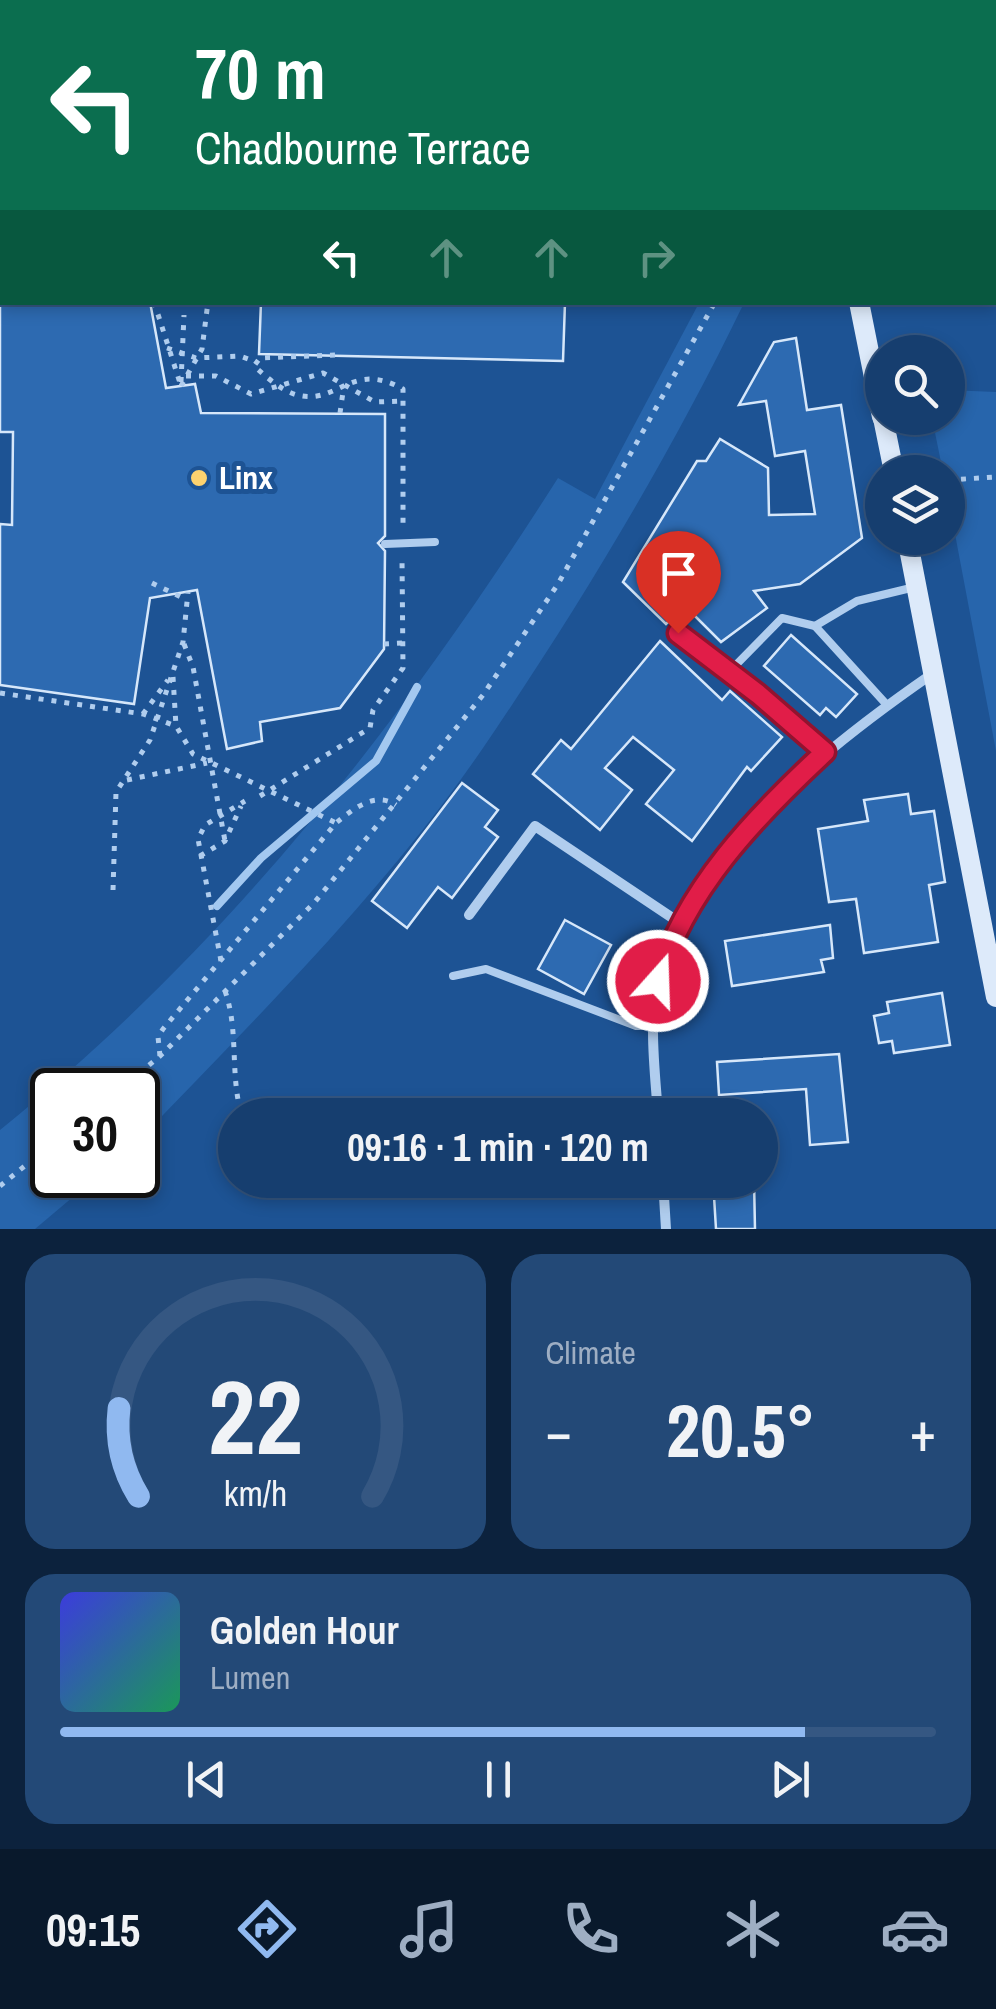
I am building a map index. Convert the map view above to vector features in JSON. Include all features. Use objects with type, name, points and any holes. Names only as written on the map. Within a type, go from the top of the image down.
[{"type":"street","points":[[860,305],[866,335]]},
{"type":"street","points":[[909,555],[996,998]]},
{"type":"street","points":[[678,633],[825,752]]},
{"type":"street","points":[[657,1098],[654,1026],[658,981],[680,924],[751,827],[825,752],[933,673]]},
{"type":"street","points":[[470,916],[535,826],[680,924]]},
{"type":"street","points":[[664,1198],[666,1229]]},
{"type":"lane","points":[[385,544],[435,542]]},
{"type":"lane","points":[[815,626],[857,601],[916,587]]},
{"type":"lane","points":[[729,672],[782,618],[815,626],[887,705]]},
{"type":"lane","points":[[454,976],[486,969],[636,1026],[654,1026]]},
{"type":"path","points":[[155,305],[181,386]]},
{"type":"path","points":[[181,386],[196,358],[207,305]]},
{"type":"path","points":[[146,1068],[314,903],[483,695],[558,584],[712,305]]},
{"type":"path","points":[[181,386],[184,316]]},
{"type":"path","points":[[168,348],[196,358],[240,356],[254,360],[335,355]]},
{"type":"path","points":[[254,360],[254,366],[277,386],[304,396],[381,377],[402,389],[403,401],[402,668],[372,710],[370,728],[260,796]]},
{"type":"path","points":[[186,376],[216,376],[252,394],[323,373],[375,402],[403,401]]},
{"type":"path","points":[[340,413],[344,385]]},
{"type":"path","points":[[965,479],[996,477]]},
{"type":"path","points":[[152,584],[187,600]]},
{"type":"path","points":[[114,890],[116,792],[128,780],[173,673],[184,642],[188,592]]},
{"type":"path","points":[[184,642],[193,666],[225,842]]},
{"type":"path","points":[[384,644],[402,643]]},
{"type":"path","points":[[173,673],[176,726],[193,754],[336,823]]},
{"type":"path","points":[[143,714],[173,673]]},
{"type":"path","points":[[0,692],[143,714],[176,726]]},
{"type":"path","points":[[128,780],[209,763]]},
{"type":"path","points":[[215,781],[223,784]]},
{"type":"path","points":[[160,1056],[158,1037],[336,823],[362,804],[384,800],[396,806]]},
{"type":"path","points":[[200,858],[225,842],[244,802],[220,814],[201,832],[200,858],[221,960]]},
{"type":"path","points":[[224,990],[234,1018],[233,1078],[237,1098]]},
{"type":"path","points":[[0,1186],[30,1162]]},
{"type":"shaded area","points":[[698,305],[743,305],[622,530],[519,695],[445,801],[319,951],[160,1118],[160,1068],[72,1068],[161,985],[306,827],[437,657],[558,478],[595,499]]},
{"type":"shaded area","points":[[965,391],[996,392],[996,751],[959,555],[965,555],[965,455],[940,455],[935,435],[965,435]]},
{"type":"shaded area","points":[[30,1104],[30,1198],[72,1198],[35,1229],[0,1229],[0,1130]]},
{"type":"building","name":"Linx","points":[[0,305],[151,305],[166,388],[195,384],[201,413],[385,414],[385,536],[378,543],[385,551],[384,649],[340,708],[260,722],[262,741],[227,749],[197,590],[150,598],[134,704],[0,685],[0,524],[12,525],[13,432],[0,432]]},
{"type":"building","points":[[261,305],[565,305],[563,361],[259,354]]},
{"type":"building","points":[[796,338],[807,410],[841,405],[862,538],[800,584],[754,591],[767,608],[721,642],[685,606],[666,624],[623,582],[697,461],[706,461],[720,439],[768,468],[769,515],[815,514],[805,451],[775,456],[766,401],[739,405],[774,342]]},
{"type":"building","points":[[791,635],[857,694],[836,717],[826,708],[820,715],[764,666]]},
{"type":"building","points":[[660,641],[722,700],[730,691],[782,737],[751,771],[747,767],[692,841],[646,804],[674,770],[633,737],[605,768],[632,790],[600,830],[533,774],[561,740],[571,749]]},
{"type":"building","points":[[462,783],[498,810],[485,827],[498,837],[452,898],[438,887],[407,928],[372,901]]},
{"type":"building","points":[[908,794],[911,814],[934,811],[945,882],[929,885],[938,942],[864,953],[856,899],[829,902],[818,829],[868,821],[864,800]]},
{"type":"building","points":[[565,920],[611,945],[584,994],[538,969]]},
{"type":"building","points":[[830,925],[833,958],[821,960],[824,972],[732,986],[725,941]]},
{"type":"building","points":[[942,993],[950,1045],[894,1053],[892,1041],[879,1043],[874,1016],[889,1013],[887,1002]]},
{"type":"building","points":[[839,1054],[848,1142],[810,1145],[806,1089],[719,1095],[717,1062]]},
{"type":"building","points":[[714,1198],[754,1198],[755,1229],[716,1229]]},
{"type":"waterway","points":[[217,906],[261,858],[376,761],[417,687]]},
{"type":"place","name":"Linx","points":[[199,478]]},
{"type":"route","points":[[658,981],[680,924],[716,870],[785,789],[825,752],[678,633]]}]
